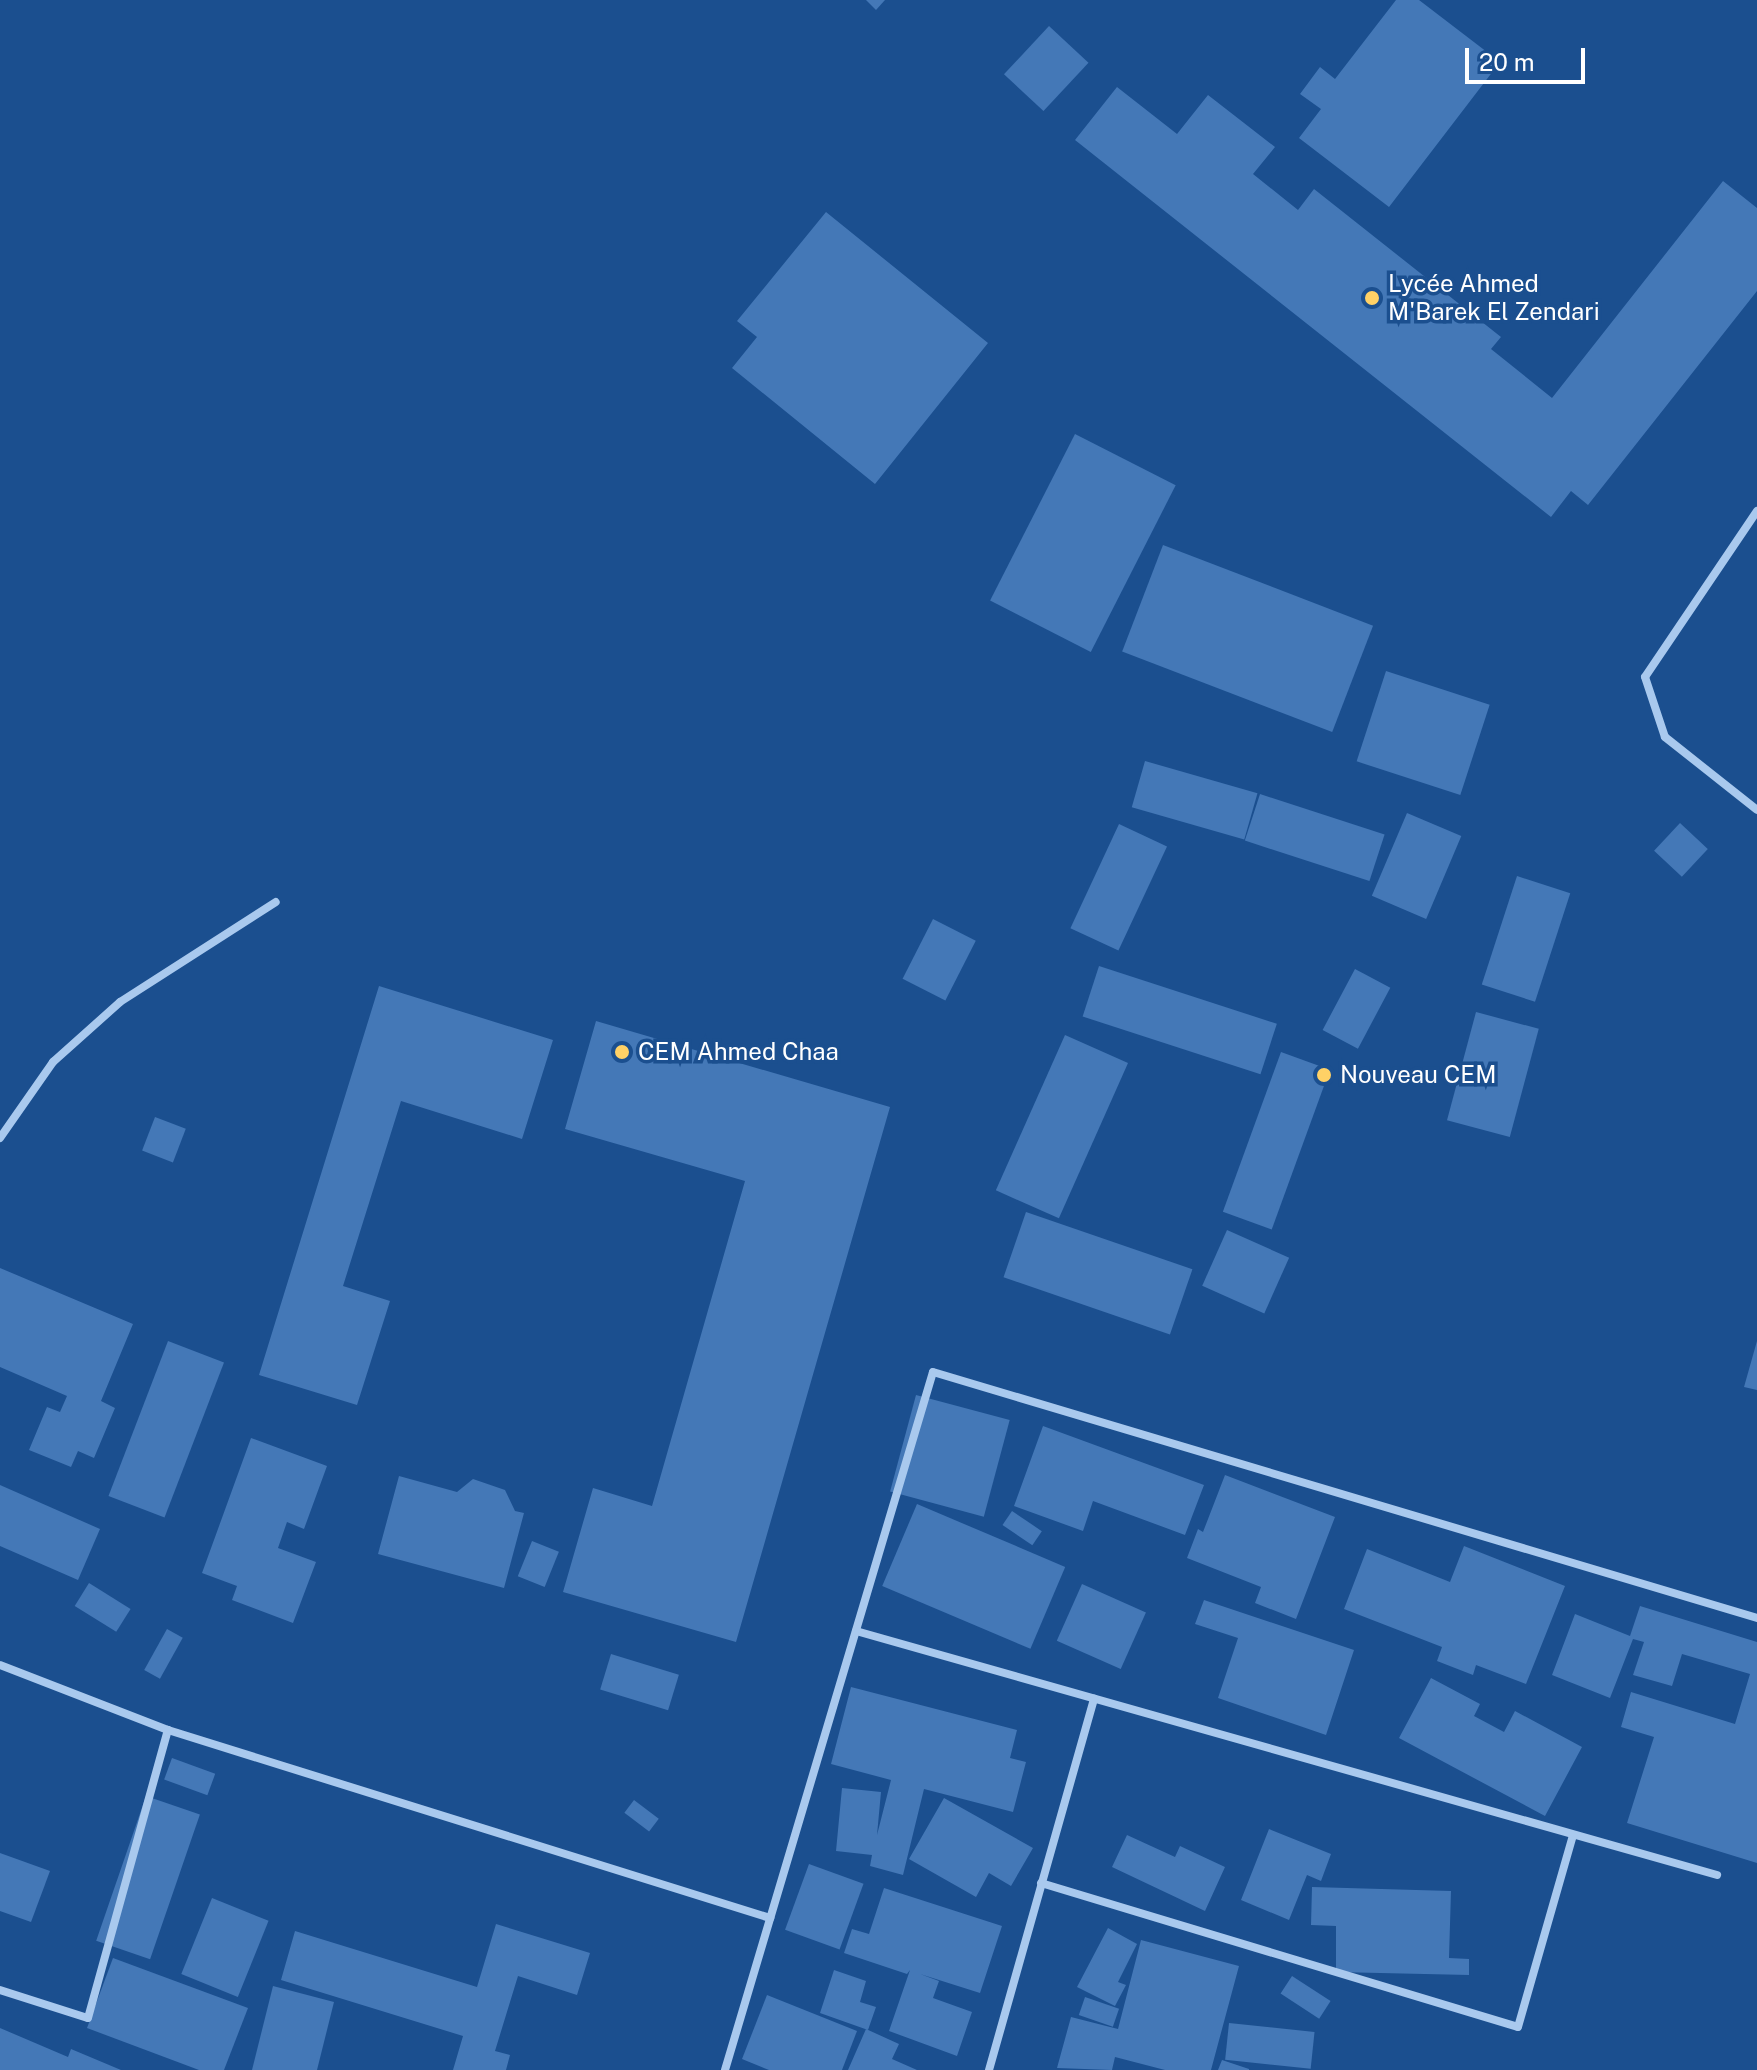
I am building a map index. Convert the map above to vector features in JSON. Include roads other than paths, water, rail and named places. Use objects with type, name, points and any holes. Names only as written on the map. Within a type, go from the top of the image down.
[{"type":"street","points":[[1757,511],[1645,677],[1665,737],[1757,810]]},
{"type":"street","points":[[0,1138],[53,1062],[120,1002],[276,902]]},
{"type":"street","points":[[725,2070],[933,1372],[1757,1618]]},
{"type":"street","points":[[856,1631],[1717,1875]]},
{"type":"street","points":[[0,1665],[168,1730],[770,1918]]},
{"type":"street","points":[[989,2070],[1094,1699]]},
{"type":"street","points":[[0,1990],[88,2018],[168,1730]]},
{"type":"street","points":[[1041,1883],[1518,2027],[1573,1835]]},
{"type":"place","name":"Lycée Ahmed M'Barek El Zendari","points":[[1372,298]]},
{"type":"place","name":"CEM Ahmed Chaa","points":[[622,1052]]},
{"type":"place","name":"Nouveau CEM","points":[[1324,1075]]}]
